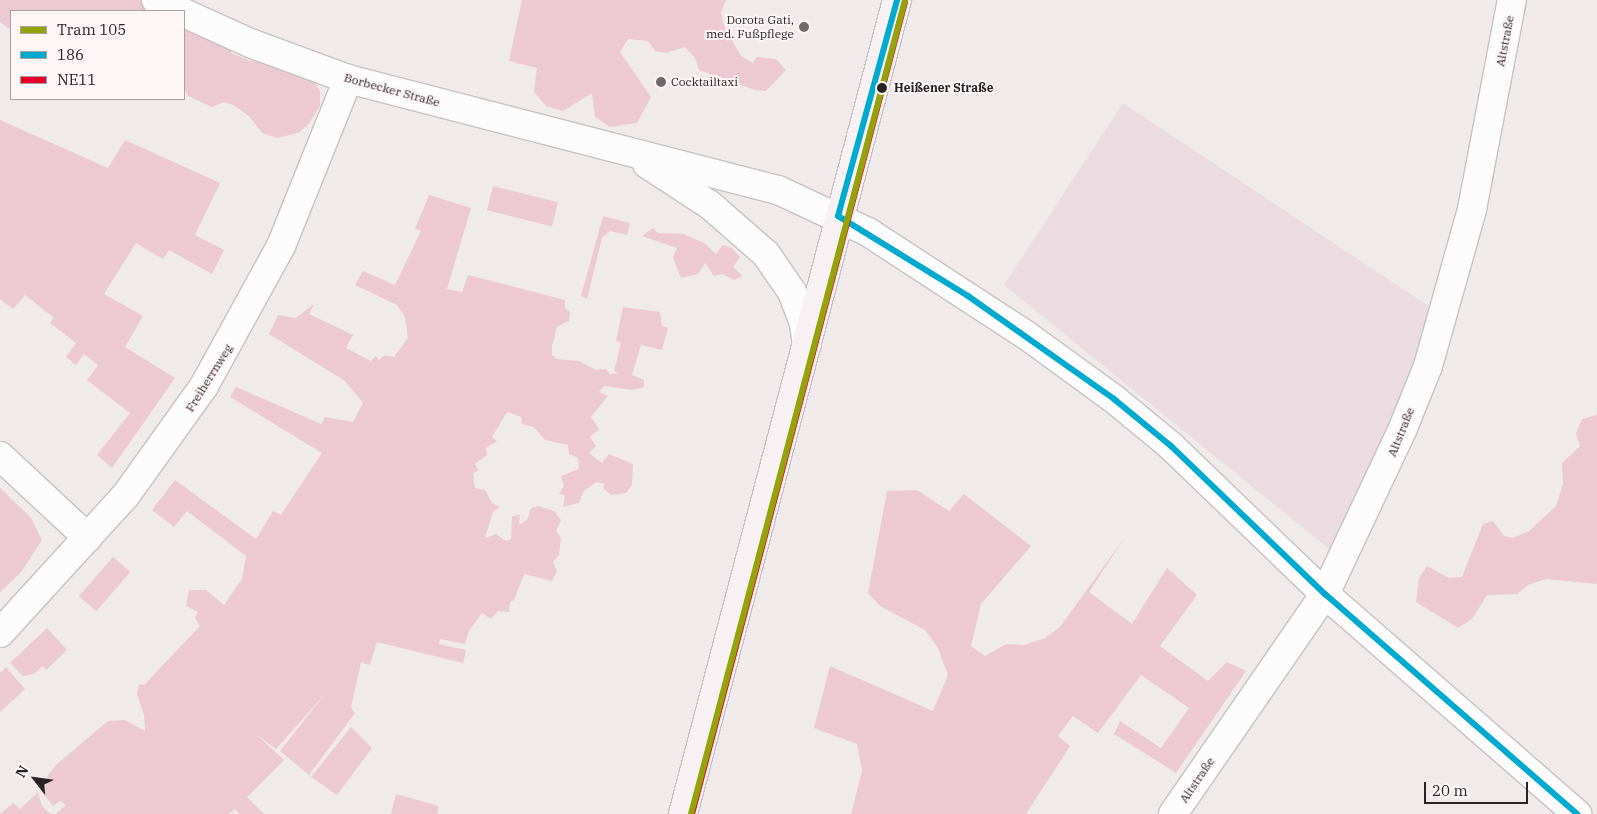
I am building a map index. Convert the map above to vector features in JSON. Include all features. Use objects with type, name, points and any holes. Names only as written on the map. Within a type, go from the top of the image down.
[{"type":"main road","points":[[683,814],[896,0]]},
{"type":"street","points":[[156,0],[178,10]]},
{"type":"street","name":"Altstraße","points":[[1174,814],[1325,594],[1381,479],[1428,366],[1472,209],[1512,0]]},
{"type":"street","name":"Borbecker Straße","points":[[185,13],[250,43],[348,79],[778,190],[838,216]]},
{"type":"street","name":"Freiherrnweg","points":[[0,633],[88,538],[151,464],[235,336],[281,246],[348,79]]},
{"type":"street","name":"Borbecker Straße","points":[[607,146],[657,170],[710,205],[756,242],[792,292],[804,324],[807,346]]},
{"type":"street","points":[[838,216],[968,296],[1114,399],[1171,446],[1325,594],[1577,814]]},
{"type":"street","points":[[0,456],[88,538]]},
{"type":"shaded area","points":[[0,0],[152,0],[163,10],[10,10],[10,29],[0,22]]},
{"type":"shaded area","points":[[522,0],[726,0],[721,12],[724,26],[741,56],[753,63],[756,57],[776,59],[786,70],[766,91],[755,90],[699,70],[695,58],[685,47],[666,53],[655,51],[648,41],[628,39],[620,52],[651,97],[637,123],[610,127],[595,117],[592,93],[563,111],[546,106],[534,92],[537,68],[509,61]]},
{"type":"shaded area","points":[[185,20],[231,41],[231,53],[251,61],[270,58],[308,71],[320,91],[320,106],[308,125],[298,133],[277,138],[262,133],[249,116],[233,105],[224,102],[212,107],[188,96],[185,90]]},
{"type":"shaded area","points":[[1123,103],[1442,315],[1334,553],[1004,285]]},
{"type":"shaded area","points":[[0,120],[108,168],[125,140],[220,183],[195,235],[224,250],[212,274],[169,250],[163,259],[136,243],[104,294],[143,316],[125,347],[175,378],[112,468],[97,455],[130,413],[87,380],[98,365],[84,354],[76,365],[66,357],[76,343],[50,323],[54,318],[25,295],[13,309],[0,299]]},
{"type":"shaded area","points":[[493,186],[558,202],[552,226],[487,210]]},
{"type":"shaded area","points":[[429,195],[471,208],[447,289],[462,292],[468,275],[565,300],[565,308],[570,312],[569,321],[557,327],[552,346],[552,355],[557,359],[579,361],[596,370],[606,369],[610,374],[619,373],[614,371],[621,343],[616,341],[623,307],[660,312],[662,326],[668,328],[662,350],[641,345],[632,375],[644,380],[644,387],[633,390],[604,386],[599,392],[608,396],[591,417],[599,429],[590,437],[596,446],[589,453],[602,463],[609,454],[633,464],[632,485],[626,493],[611,495],[603,488],[605,484],[596,482],[583,492],[579,503],[563,507],[565,495],[559,494],[564,486],[561,476],[579,469],[578,458],[569,454],[568,445],[545,440],[534,427],[522,424],[521,417],[507,412],[492,437],[497,441],[486,448],[487,455],[475,464],[478,470],[473,474],[475,488],[485,490],[492,503],[500,507],[493,512],[485,538],[496,534],[506,541],[511,539],[512,516],[520,515],[519,525],[527,520],[531,508],[538,506],[554,511],[561,520],[556,531],[561,538],[559,555],[553,562],[557,571],[552,581],[524,574],[514,600],[510,602],[509,612],[498,611],[491,619],[482,613],[469,631],[465,644],[440,639],[439,644],[466,650],[463,663],[377,642],[370,665],[361,662],[351,708],[355,713],[309,775],[280,751],[325,694],[276,749],[256,734],[284,760],[247,797],[264,814],[240,814],[235,809],[229,814],[56,814],[66,805],[60,801],[53,806],[44,794],[48,775],[56,765],[108,721],[125,720],[145,731],[144,715],[137,694],[139,684],[144,685],[200,626],[195,618],[198,612],[186,606],[189,590],[206,590],[224,605],[242,579],[246,556],[187,511],[174,527],[152,510],[175,480],[256,539],[273,511],[281,515],[322,453],[230,397],[236,387],[321,424],[325,417],[353,422],[363,403],[345,381],[269,334],[278,315],[296,318],[314,304],[309,314],[353,335],[346,348],[371,361],[376,356],[379,360],[385,355],[394,357],[408,338],[405,317],[397,305],[355,285],[363,271],[395,285],[421,231],[415,229]]},
{"type":"shaded area","points":[[603,216],[630,223],[627,235],[610,231],[602,238],[587,299],[581,296]]},
{"type":"shaded area","points":[[653,228],[658,233],[684,234],[704,243],[716,254],[723,245],[732,248],[740,257],[733,267],[743,276],[734,280],[722,274],[714,276],[705,263],[698,274],[681,278],[673,258],[677,248],[642,236]]},
{"type":"shaded area","points":[[1597,415],[1597,584],[1546,579],[1528,585],[1517,594],[1487,595],[1472,619],[1458,628],[1416,602],[1419,578],[1427,566],[1449,578],[1462,577],[1483,524],[1493,521],[1504,536],[1513,538],[1529,531],[1556,506],[1563,484],[1562,463],[1580,446],[1576,434],[1582,419]]},
{"type":"shaded area","points":[[0,488],[31,518],[42,540],[21,572],[0,592]]},
{"type":"shaded area","points":[[917,490],[949,511],[964,494],[1031,546],[981,604],[971,646],[985,656],[1006,644],[1024,645],[1045,638],[1060,627],[1125,537],[1089,592],[1132,624],[1167,568],[1197,595],[1160,646],[1208,681],[1227,662],[1246,671],[1176,773],[1114,734],[1120,721],[1161,748],[1189,708],[1141,675],[1098,733],[1073,716],[1058,736],[1070,746],[1026,814],[851,814],[862,771],[857,744],[814,728],[830,666],[933,711],[948,675],[938,648],[925,630],[880,606],[868,593],[887,491]]},
{"type":"shaded area","points":[[113,557],[130,572],[96,611],[79,596]]},
{"type":"shaded area","points":[[47,628],[67,650],[46,670],[43,666],[34,674],[23,676],[10,663]]},
{"type":"shaded area","points":[[6,667],[25,689],[0,712],[0,673]]},
{"type":"shaded area","points":[[351,727],[372,748],[337,795],[311,777]]},
{"type":"shaded area","points":[[38,792],[42,806],[50,814],[0,814],[13,803],[20,809]]},
{"type":"shaded area","points":[[396,794],[439,806],[437,814],[391,814]]},
{"type":"tram line","name":"105","points":[[691,814],[905,0]]},
{"type":"transit line","name":"186","points":[[838,216],[897,0]]},
{"type":"transit line","name":"NE11","points":[[692,814],[905,2]]},
{"type":"transit line","name":"186","points":[[838,216],[968,296],[1114,399],[1171,446],[1325,594],[1577,814]]},
{"type":"place","name":"Dorota Gati, med. Fußpflege","points":[[804,27]]},
{"type":"place","name":"Cocktailtaxi","points":[[661,82]]},
{"type":"place","name":"Heißener Straße","points":[[882,88]]}]
